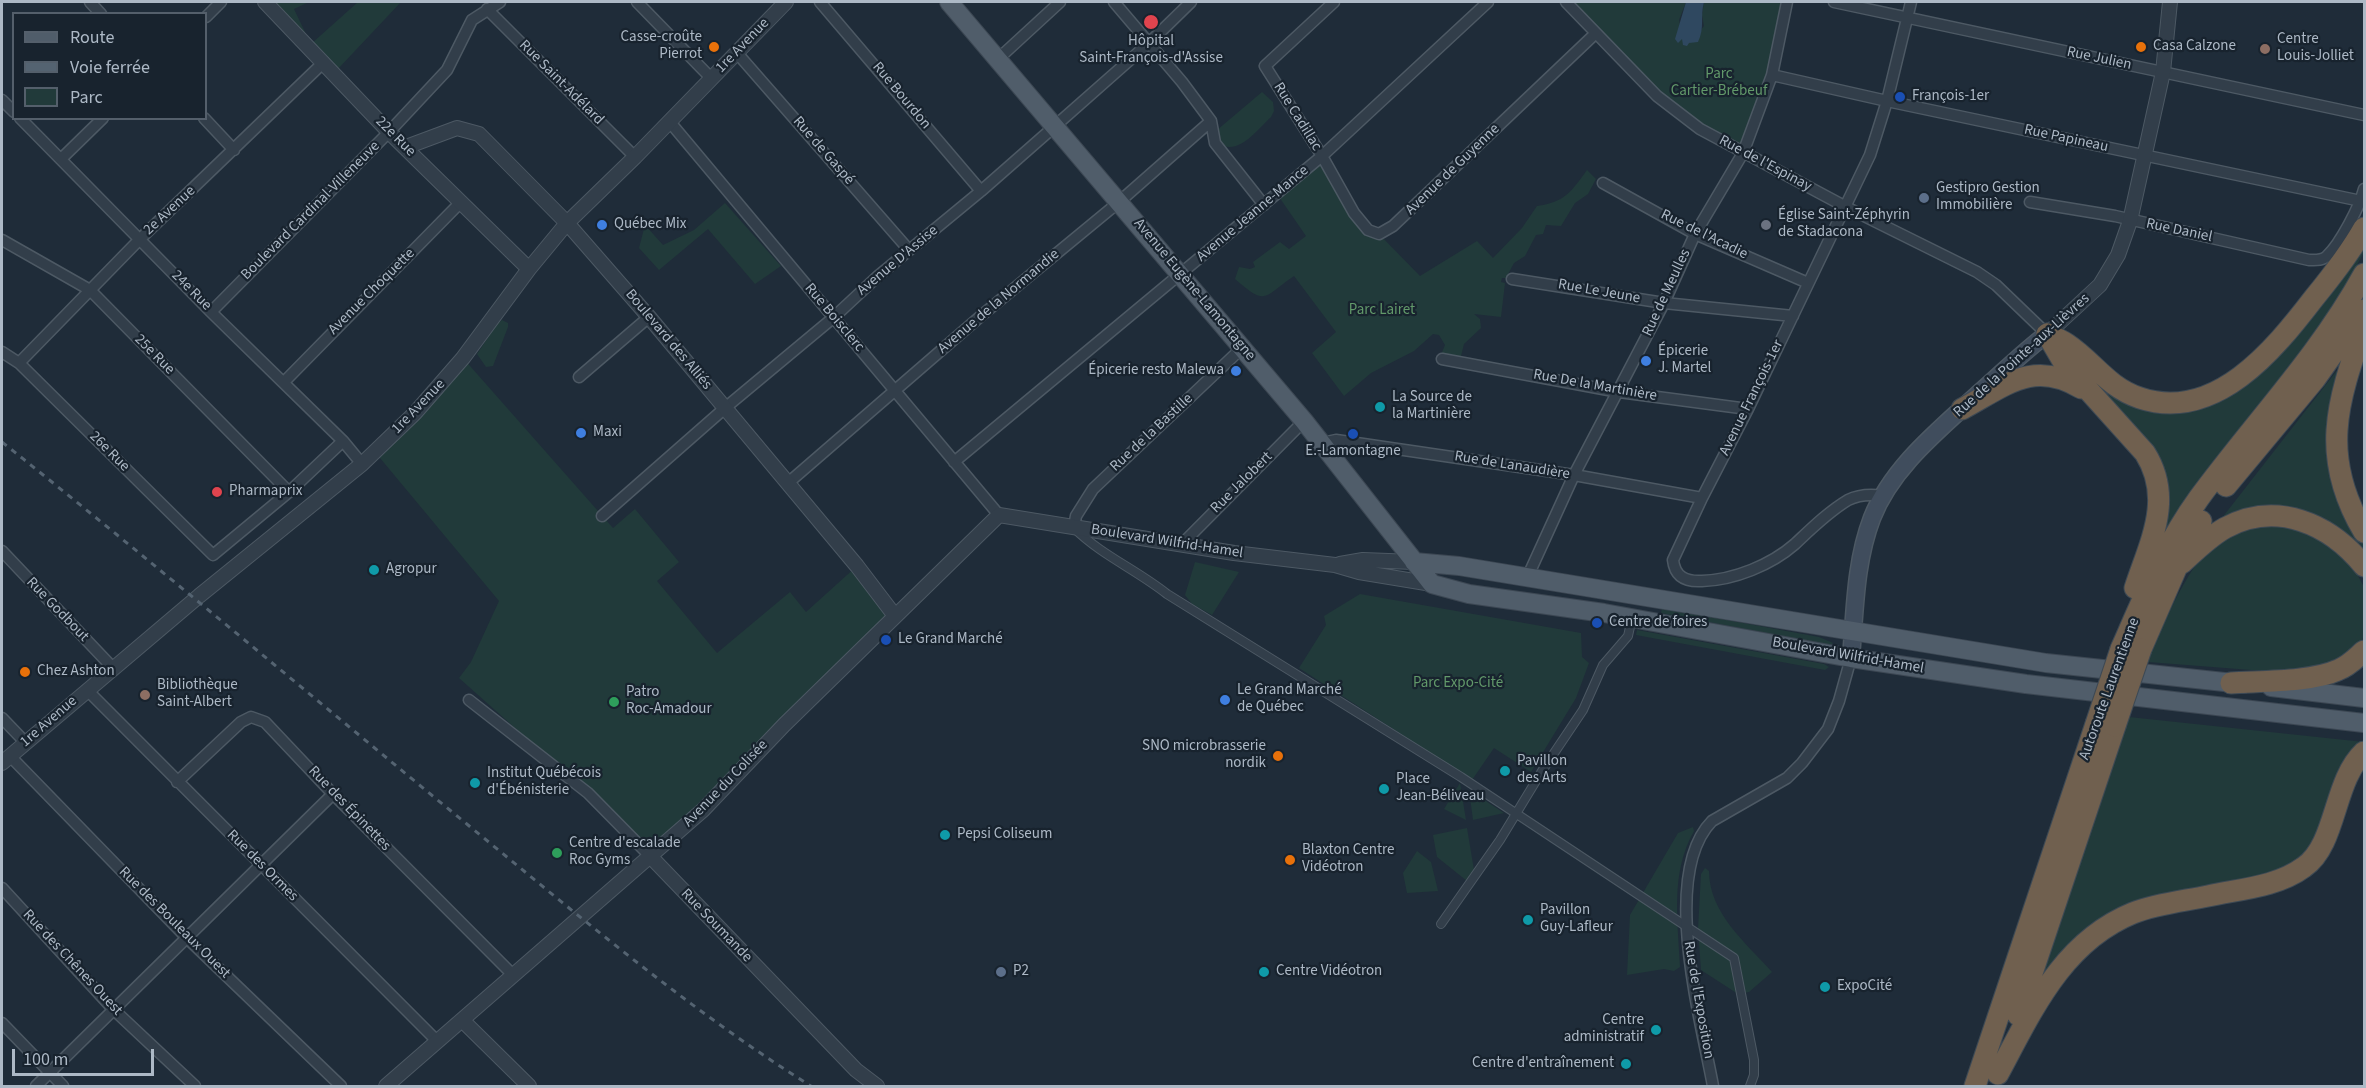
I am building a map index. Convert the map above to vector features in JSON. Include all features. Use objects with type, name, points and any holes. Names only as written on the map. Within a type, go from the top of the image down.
[{"type":"highway","points":[[2047,334],[2069,345],[2118,388],[2141,398],[2159,402],[2182,402],[2205,396],[2245,374],[2271,350],[2340,266],[2364,228]]},
{"type":"highway","name":"Autoroute Laurentienne","points":[[1996,1080],[2155,572],[2176,533],[2205,491],[2310,358],[2350,300],[2364,274]]},
{"type":"highway","name":"Autoroute Laurentienne","points":[[2131,649],[2189,539],[2209,508],[2315,379],[2364,310]]},
{"type":"highway","points":[[2364,327],[2342,392],[2337,414],[2337,440],[2343,482],[2352,510],[2364,532]]},
{"type":"highway","points":[[2047,334],[2064,363],[2145,453],[2153,466],[2158,484],[2160,502],[2156,526],[2120,634],[2131,649]]},
{"type":"highway","points":[[1962,409],[2010,382],[2042,374],[2062,377],[2094,397]]},
{"type":"highway","points":[[2176,567],[2223,530],[2253,518],[2271,516],[2306,521],[2323,529],[2351,550],[2364,566]]},
{"type":"highway","points":[[2231,683],[2300,678],[2337,671],[2352,663],[2364,651]]},
{"type":"highway","name":"Autoroute Laurentienne","points":[[1975,1086],[2106,725]]},
{"type":"highway","points":[[1996,1080],[2042,992],[2073,954],[2101,930],[2133,913],[2278,881],[2305,867],[2314,858],[2322,844],[2347,776],[2353,764],[2364,752]]},
{"type":"main road","name":"Avenue Eugène-Lamontagne","points":[[949,2],[1243,347],[1322,443],[1432,584]]},
{"type":"main road","name":"Rue de la Pointe-aux-Lièvres","points":[[1851,658],[1860,566],[1873,516],[1896,474],[1962,409],[2047,334]]},
{"type":"main road","name":"Boulevard Wilfrid-Hamel","points":[[1414,562],[1460,566],[2046,663],[2364,698]]},
{"type":"main road","name":"Boulevard Wilfrid-Hamel","points":[[1432,584],[1469,594],[1632,618],[1851,658],[2026,684],[2364,723]]},
{"type":"street","points":[[207,16],[221,2]]},
{"type":"street","name":"22e Rue","points":[[265,2],[389,132],[529,269]]},
{"type":"street","name":"Boulevard Cardinal-Villeneuve","points":[[211,312],[447,70],[472,20],[500,2]]},
{"type":"street","points":[[637,2],[712,79]]},
{"type":"street","name":"1re Avenue","points":[[6,759],[362,464],[440,386],[567,223],[635,158],[786,2]]},
{"type":"street","name":"Rue Bourdon","points":[[820,2],[981,191]]},
{"type":"street","points":[[998,59],[1060,2]]},
{"type":"street","points":[[1114,2],[1182,82],[1211,121],[1215,143],[1264,205]]},
{"type":"street","name":"Avenue D'Assise","points":[[602,516],[909,250],[981,191],[1149,43],[1191,2]]},
{"type":"street","name":"Rue Cadillac","points":[[1322,156],[1265,66],[1334,2]]},
{"type":"street","name":"Avenue Jeanne-Mance","points":[[954,462],[1322,156],[1488,2]]},
{"type":"street","name":"Rue de l'Espinay","points":[[1566,2],[1657,96],[1682,117],[1743,153],[1977,272],[1995,285],[2047,334]]},
{"type":"street","name":"Rue de Meulles","points":[[1527,578],[1574,476],[1664,303],[1695,234],[1743,153],[1772,75],[1787,2]]},
{"type":"street","name":"Rue Julien","points":[[1834,2],[2364,115]]},
{"type":"street","name":"Avenue François-1er","points":[[1884,496],[1867,494],[1850,499],[1793,546],[1752,570],[1710,581],[1692,582],[1682,579],[1674,567],[1673,560],[1702,498],[1749,409],[1870,155],[1887,101],[1911,2]]},
{"type":"street","name":"Rue de la Pointe-aux-Lièvres","points":[[2047,334],[2100,285],[2118,255],[2130,221],[2163,72],[2170,2]]},
{"type":"street","name":"Rue Saint-Adélard","points":[[487,9],[635,158]]},
{"type":"street","name":"Avenue de Guyenne","points":[[1322,156],[1354,213],[1374,234],[1386,232],[1596,33]]},
{"type":"street","name":"Rue de Gaspé","points":[[737,53],[909,250]]},
{"type":"street","name":"2e Avenue","points":[[19,363],[140,239],[324,62]]},
{"type":"street","name":"Rue Papineau","points":[[1772,75],[2361,201]]},
{"type":"street","name":"24e Rue","points":[[22,120],[211,312],[343,441],[362,464]]},
{"type":"street","points":[[61,159],[101,120]]},
{"type":"street","points":[[206,120],[234,150]]},
{"type":"street","name":"Rue Boisclerc","points":[[669,121],[999,515]]},
{"type":"street","name":"Avenue de la Normandie","points":[[788,483],[1211,121]]},
{"type":"street","name":"Boulevard des Alliés","points":[[406,147],[457,128],[479,134],[567,223],[649,317],[857,566],[895,616]]},
{"type":"street","name":"Rue de l'Acadie","points":[[1603,183],[1695,234],[1808,283]]},
{"type":"street","points":[[2361,201],[2364,189]]},
{"type":"street","name":"Rue Daniel","points":[[2030,202],[2130,221],[2308,260],[2319,260],[2326,257],[2361,201]]},
{"type":"street","name":"Avenue Choquette","points":[[284,382],[460,203]]},
{"type":"street","name":"25e Rue","points":[[2,240],[90,290],[289,492]]},
{"type":"street","name":"Rue Le Jeune","points":[[1512,279],[1664,303],[1792,316]]},
{"type":"street","points":[[579,377],[649,317]]},
{"type":"street","name":"Rue de la Bastille","points":[[1074,527],[1076,516],[1093,489],[1243,347]]},
{"type":"street","name":"26e Rue","points":[[2,352],[19,363],[213,555],[289,492]]},
{"type":"street","name":"Rue De la Martinière","points":[[1442,359],[1619,392],[1749,409]]},
{"type":"street","name":"Rue Jalobert","points":[[1181,545],[1304,421]]},
{"type":"street","name":"Rue de Lanaudière","points":[[1322,443],[1336,440],[1702,498]]},
{"type":"street","points":[[289,492],[343,441]]},
{"type":"street","name":"Boulevard Wilfrid-Hamel","points":[[999,515],[1287,561],[1335,565],[1359,572],[1432,584]]},
{"type":"street","name":"Avenue du Colisée","points":[[386,1086],[651,858],[703,810],[763,747],[999,515]]},
{"type":"street","points":[[1074,527],[1089,543],[1167,594],[1461,777],[1734,958],[1754,1060],[1754,1076],[1750,1086]]},
{"type":"street","name":"Rue Godbout","points":[[2,551],[114,668]]},
{"type":"street","name":"Boulevard Wilfrid-Hamel","points":[[1335,565],[1363,560],[1414,562]]},
{"type":"street","points":[[1442,924],[1583,710],[1603,665],[1628,636],[1632,618]]},
{"type":"street","name":"Rue de l'Exposition","points":[[1713,1086],[1689,954],[1688,875],[1705,829],[1713,820],[1787,778],[1802,763],[1827,729],[1839,701],[1851,658]]},
{"type":"street","name":"Rue des Ormes","points":[[87,690],[438,1042]]},
{"type":"street","name":"Rue Soumande","points":[[469,700],[588,793],[856,1070],[877,1086]]},
{"type":"street","name":"Rue des Épinettes","points":[[177,782],[241,722],[251,717],[265,722],[333,794],[514,976]]},
{"type":"street","points":[[2,718],[25,742]]},
{"type":"street","name":"Rue des Bouleaux Ouest","points":[[6,759],[341,1086]]},
{"type":"street","points":[[36,1086],[333,794]]},
{"type":"street","name":"Rue des Chênes Ouest","points":[[2,888],[114,1010],[195,1086]]},
{"type":"street","points":[[462,1020],[529,1086]]},
{"type":"street","points":[[2,1023],[63,1086]]},
{"type":"green space","points":[[271,2],[309,2],[294,9],[305,32],[299,35]]},
{"type":"green space","points":[[358,2],[401,2],[337,70],[311,44]]},
{"type":"green space","name":"Parc Cartier-Brébeuf","points":[[1566,2],[1686,2],[1679,20],[1683,39],[1690,43],[1704,26],[1702,15],[1704,2],[1787,2],[1772,75],[1743,153],[1682,117]]},
{"type":"green space","points":[[1262,92],[1273,102],[1274,111],[1250,138],[1235,146],[1227,147],[1218,144],[1210,136]]},
{"type":"green space","name":"Parc Lairet","points":[[1322,156],[1354,213],[1379,234],[1420,276],[1477,241],[1493,258],[1522,228],[1537,206],[1554,202],[1567,195],[1587,170],[1596,179],[1588,194],[1575,203],[1561,226],[1546,225],[1543,234],[1536,235],[1525,256],[1514,263],[1506,278],[1502,278],[1501,282],[1505,283],[1501,317],[1474,314],[1480,319],[1481,328],[1464,344],[1461,356],[1440,357],[1445,345],[1439,335],[1433,334],[1414,351],[1371,373],[1344,396],[1312,353],[1336,332],[1294,276],[1265,296],[1253,293],[1235,279],[1239,267],[1250,269],[1255,267],[1253,262],[1280,242],[1289,249],[1306,236],[1277,194]]},
{"type":"green space","points":[[725,203],[781,266],[755,284],[708,229],[659,270],[639,248],[645,225],[663,245],[694,230]]},
{"type":"green space","points":[[2364,238],[2364,252],[2332,311],[2154,560],[2165,502],[2070,357],[2112,392],[2205,403]]},
{"type":"green space","points":[[502,320],[508,323],[508,327],[493,366],[486,367],[477,354]]},
{"type":"green space","points":[[2349,355],[2336,398],[2364,542],[2364,556],[2328,526],[2218,523]]},
{"type":"green space","points":[[463,358],[613,528],[635,509],[679,562],[657,581],[717,653],[790,592],[806,612],[857,566],[895,616],[651,857],[588,793],[459,678],[471,662],[499,601],[375,452]]},
{"type":"green space","points":[[2277,522],[2319,537],[2351,563],[2364,587],[2364,636],[2359,647],[2328,669],[2277,672],[2148,662],[2179,593],[2211,545],[2228,534]]},
{"type":"green space","points":[[1195,562],[1239,572],[1212,615],[1192,604],[1185,595]]},
{"type":"green space","name":"Parc Expo-Cité","points":[[1360,594],[1581,633],[1582,657],[1589,663],[1576,698],[1531,772],[1494,748],[1472,780],[1299,668],[1326,625],[1324,616]]},
{"type":"green space","points":[[1662,608],[1819,637],[1833,643],[1831,645],[1661,613]]},
{"type":"green space","points":[[1637,630],[1824,664],[1829,667],[1825,670],[1636,635]]},
{"type":"green space","points":[[2129,717],[2364,742],[2317,844],[2284,873],[2150,903],[2042,977]]},
{"type":"green space","points":[[1460,783],[1466,820],[1444,809]]},
{"type":"green space","points":[[1469,790],[1504,813],[1473,820]]},
{"type":"green space","points":[[1693,827],[1694,831],[1686,847],[1678,880],[1677,915],[1680,967],[1674,971],[1664,969],[1627,975],[1630,915],[1678,833]]},
{"type":"green space","points":[[1467,828],[1474,870],[1467,881],[1437,857],[1433,835]]},
{"type":"green space","points":[[1417,851],[1431,862],[1438,891],[1407,893],[1403,873]]},
{"type":"green space","points":[[1705,868],[1709,871],[1715,900],[1722,914],[1772,972],[1749,992],[1738,994],[1701,970],[1698,929],[1701,874]]},
{"type":"water","points":[[1686,2],[1704,2],[1700,37],[1698,42],[1689,43],[1687,46],[1683,45],[1682,39],[1678,43],[1675,39]]},
{"type":"railway","points":[[2,442],[593,928],[722,1026],[811,1086]]},
{"type":"place","name":"Hôpital Saint-François-d'Assise","points":[[1151,22]]},
{"type":"place","name":"Casse-croûte Pierrot","points":[[714,47]]},
{"type":"place","name":"Casa Calzone","points":[[2141,47]]},
{"type":"place","name":"Centre Louis-Jolliet","points":[[2265,49]]},
{"type":"place","name":"François-1er","points":[[1900,97]]},
{"type":"place","name":"Gestipro Gestion Immobilière","points":[[1924,198]]},
{"type":"place","name":"Québec Mix","points":[[602,225]]},
{"type":"place","name":"Église Saint-Zéphyrin de Stadacona","points":[[1766,225]]},
{"type":"place","name":"Épicerie J. Martel","points":[[1646,361]]},
{"type":"place","name":"Épicerie resto Malewa","points":[[1236,371]]},
{"type":"place","name":"La Source de la Martinière","points":[[1380,407]]},
{"type":"place","name":"Maxi","points":[[581,433]]},
{"type":"place","name":"E.-Lamontagne","points":[[1353,434]]},
{"type":"place","name":"Pharmaprix","points":[[217,492]]},
{"type":"place","name":"Agropur","points":[[374,570]]},
{"type":"place","name":"Centre de foires","points":[[1597,623]]},
{"type":"place","name":"Le Grand Marché","points":[[886,640]]},
{"type":"place","name":"Chez Ashton","points":[[25,672]]},
{"type":"place","name":"Bibliothèque Saint-Albert","points":[[145,695]]},
{"type":"place","name":"Le Grand Marché de Québec","points":[[1225,700]]},
{"type":"place","name":"Patro Roc-Amadour","points":[[614,702]]},
{"type":"place","name":"SNO microbrasserie nordik","points":[[1278,756]]},
{"type":"place","name":"Pavillon des Arts","points":[[1505,771]]},
{"type":"place","name":"Institut Québécois d'Ébénisterie","points":[[475,783]]},
{"type":"place","name":"Place Jean-Béliveau","points":[[1384,789]]},
{"type":"place","name":"Pepsi Coliseum","points":[[945,835]]},
{"type":"place","name":"Centre d'escalade Roc Gyms","points":[[557,853]]},
{"type":"place","name":"Blaxton Centre Vidéotron","points":[[1290,860]]},
{"type":"place","name":"Pavillon Guy-Lafleur","points":[[1528,920]]},
{"type":"place","name":"P2","points":[[1001,972]]},
{"type":"place","name":"Centre Vidéotron","points":[[1264,972]]},
{"type":"place","name":"ExpoCité","points":[[1825,987]]},
{"type":"place","name":"Centre administratif","points":[[1656,1030]]},
{"type":"place","name":"Centre d'entraînement","points":[[1626,1064]]}]
